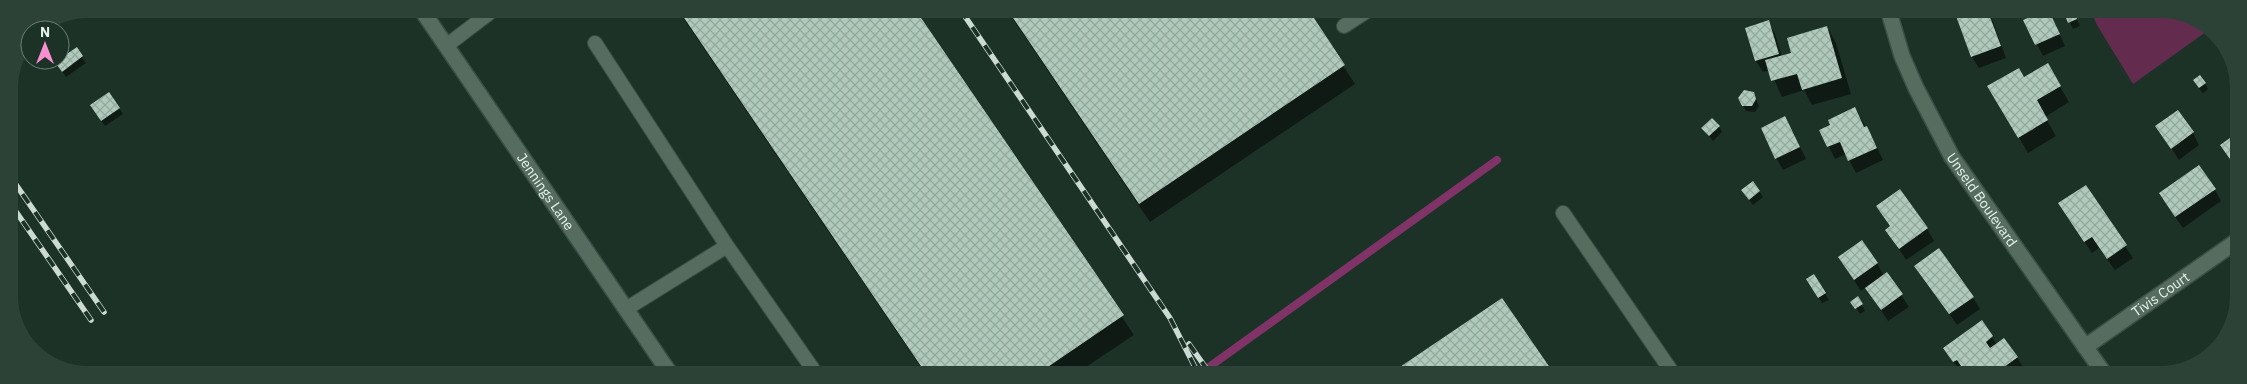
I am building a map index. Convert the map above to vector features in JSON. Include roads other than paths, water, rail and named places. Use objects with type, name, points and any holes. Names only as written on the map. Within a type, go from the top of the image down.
[{"type":"street","name":"Jennings Lane","points":[[426,17],[665,366]]},
{"type":"street","name":"Unseld Boulevard","points":[[1890,17],[1902,56],[1916,88],[1952,157],[2099,366]]},
{"type":"street","name":"Tivis Court","points":[[2085,347],[2230,246]]},
{"type":"lane","points":[[446,46],[484,17]]},
{"type":"lane","points":[[1344,26],[1358,17]]},
{"type":"lane","points":[[595,43],[728,246],[811,366]]},
{"type":"lane","points":[[1563,213],[1668,366]]},
{"type":"lane","points":[[626,309],[728,246]]},
{"type":"waterway","points":[[1211,366],[1497,160]]},
{"type":"railway","points":[[965,17],[1170,318],[1194,366]]},
{"type":"railway","points":[[18,188],[104,312]]},
{"type":"railway","points":[[18,215],[91,320]]},
{"type":"railway","points":[[1189,344],[1205,366]]}]
